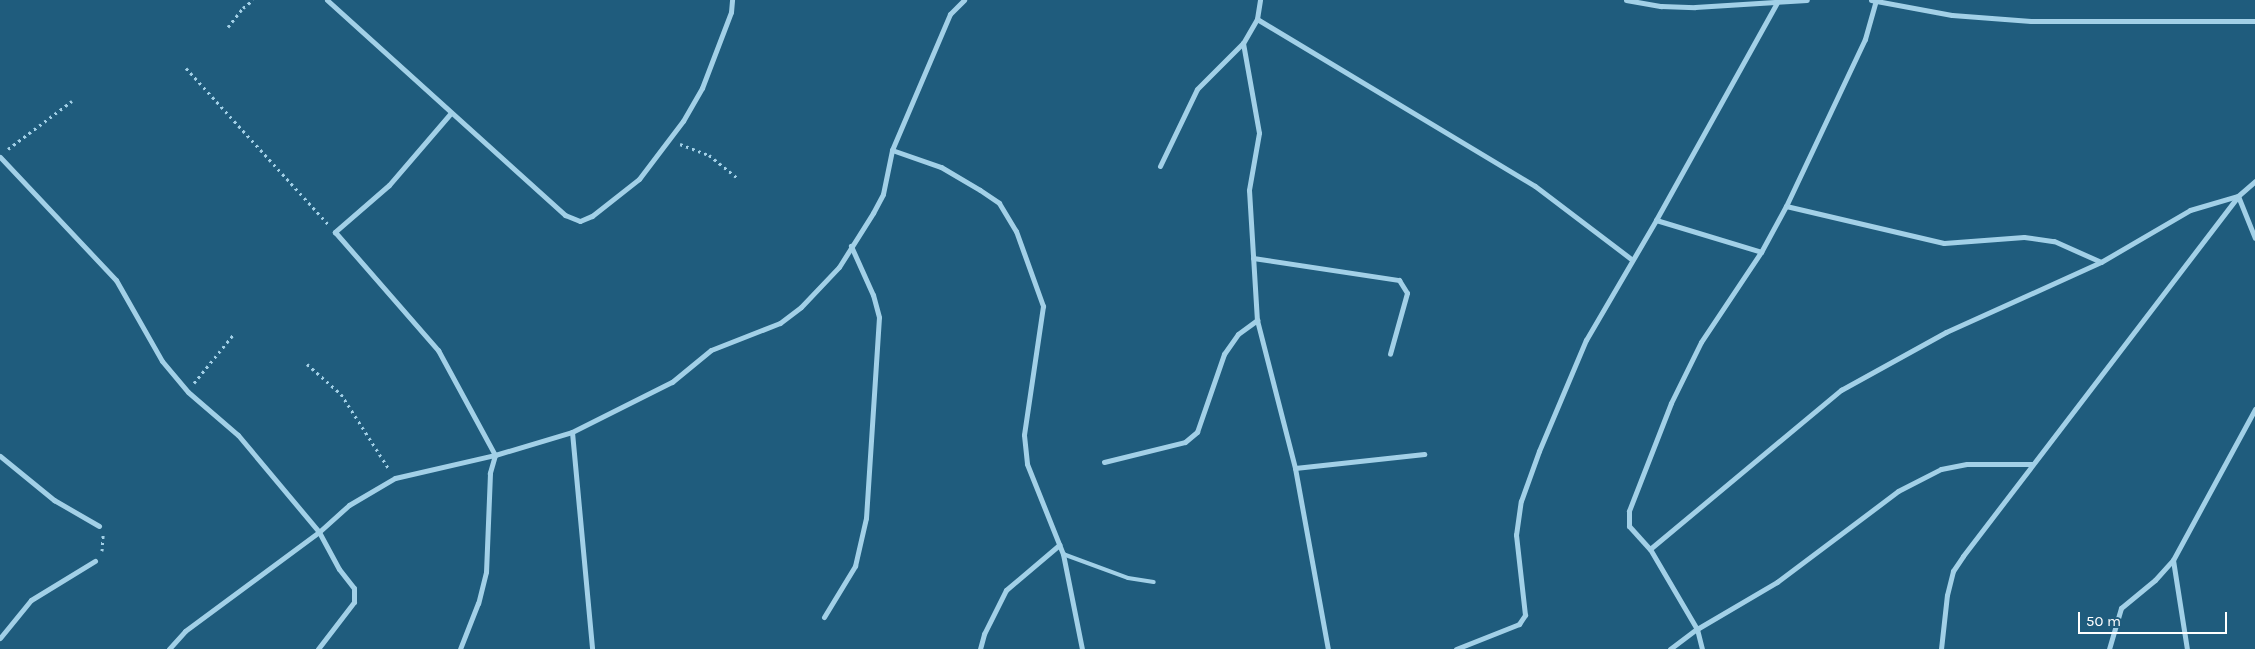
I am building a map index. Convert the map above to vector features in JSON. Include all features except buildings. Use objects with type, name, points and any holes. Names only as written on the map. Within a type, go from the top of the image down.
[{"type":"street","points":[[327,0],[450,114],[566,215],[580,221],[592,216],[640,179],[668,139],[702,88],[731,12],[732,0]]},
{"type":"street","points":[[169,649],[185,631],[319,532],[350,505],[395,478],[495,456],[572,432],[672,382],[711,350],[780,322],[823,286],[851,246],[883,194],[892,150],[950,14],[964,0]]},
{"type":"street","points":[[1160,166],[1197,90],[1243,43],[1257,19],[1260,0]]},
{"type":"street","points":[[1626,0],[1661,6],[1696,7],[1807,0]]},
{"type":"street","points":[[1696,0],[1696,7]]},
{"type":"street","points":[[1871,0],[1952,15],[2031,21],[2255,21]]},
{"type":"street","points":[[1702,649],[1697,628],[1650,549],[1629,526],[1629,511],[1658,433],[1702,342],[1761,252],[1786,206],[1865,39],[1876,0]]},
{"type":"street","points":[[1456,649],[1519,624],[1525,615],[1516,535],[1521,501],[1586,340],[1631,259],[1656,220],[1776,3]]},
{"type":"street","points":[[1257,19],[1535,186],[1631,259]]},
{"type":"street","points":[[1243,43],[1259,133],[1249,190],[1257,320],[1294,468],[1328,649]]},
{"type":"street","points":[[450,114],[389,185],[335,232],[438,350],[495,456],[490,473],[486,572],[478,603],[460,649]]},
{"type":"street","points":[[892,150],[941,166],[980,190],[999,203],[1016,231],[1043,306],[1024,435],[1027,464],[1063,554],[1082,649]]},
{"type":"street","points":[[0,157],[116,280],[162,361],[188,392],[238,435],[319,532],[339,569],[354,588],[354,602],[318,649]]},
{"type":"street","points":[[1941,649],[1947,595],[1953,571],[2032,464],[2238,196],[2255,181]]},
{"type":"street","points":[[2238,196],[2255,238]]},
{"type":"street","points":[[1650,549],[1841,390],[1946,332],[2101,262],[2190,210],[2238,196]]},
{"type":"street","points":[[1786,206],[1944,243],[2024,237],[2054,241],[2101,262]]},
{"type":"street","points":[[1656,220],[1761,252]]},
{"type":"street","points":[[824,617],[855,566],[866,518],[879,316],[873,295],[851,246]]},
{"type":"street","points":[[1253,258],[1399,280],[1407,293],[1390,354]]},
{"type":"street","points":[[1104,462],[1185,442],[1197,432],[1224,354],[1238,334],[1257,320]]},
{"type":"street","points":[[2109,649],[2121,608],[2155,580],[2173,560],[2255,409]]},
{"type":"street","points":[[572,432],[592,649]]},
{"type":"street","points":[[1294,468],[1424,454]]},
{"type":"street","points":[[0,456],[54,500],[99,526]]},
{"type":"street","points":[[1670,649],[1697,628],[1777,582],[1898,491],[1940,469],[1967,464],[2032,464]]},
{"type":"street","points":[[980,649],[984,634],[1006,590],[1060,545]]},
{"type":"street","points":[[2173,560],[2187,649]]},
{"type":"street","points":[[0,638],[31,600],[95,561]]},
{"type":"lane","points":[[1063,554],[1128,578],[1154,582]]},
{"type":"path","points":[[228,27],[242,8],[253,0]]},
{"type":"path","points":[[186,68],[335,232]]},
{"type":"path","points":[[6,151],[72,100]]},
{"type":"path","points":[[668,139],[709,155],[738,178]]},
{"type":"path","points":[[188,392],[233,335]]},
{"type":"path","points":[[307,364],[341,394],[395,478]]},
{"type":"path","points":[[95,561],[104,544],[99,526]]}]
